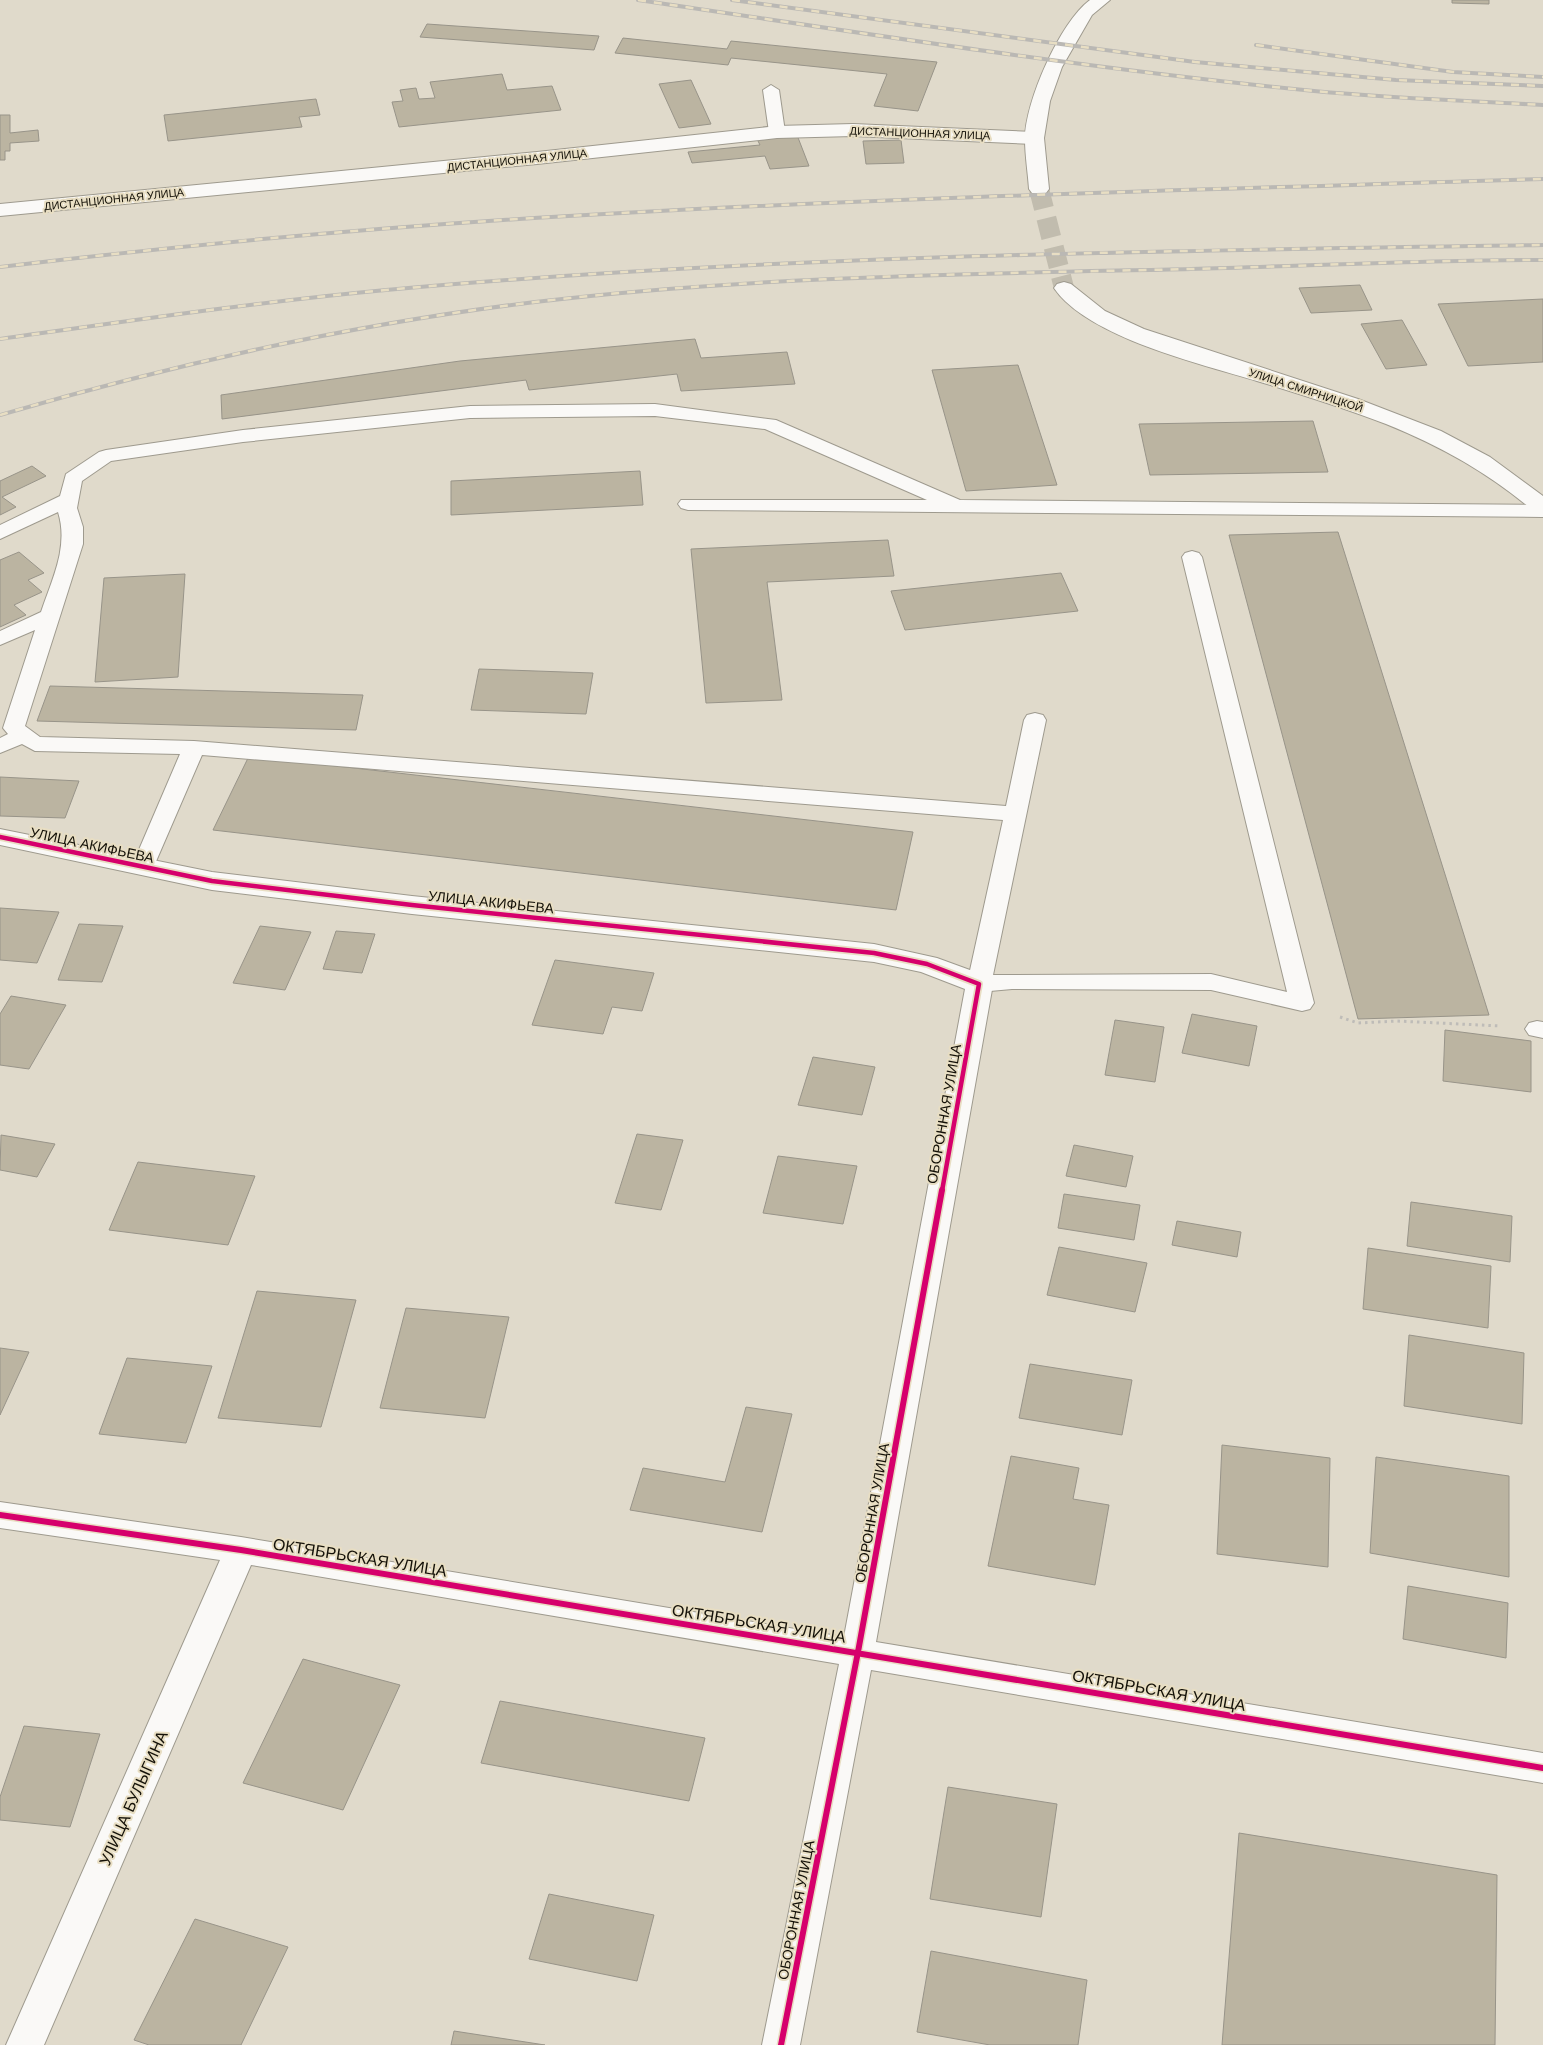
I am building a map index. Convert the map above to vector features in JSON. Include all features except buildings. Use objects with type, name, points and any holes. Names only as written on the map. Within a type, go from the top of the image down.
[{"type":"street","points":[[1039,189],[1034,138],[1041,101],[1053,67],[1085,12],[1101,0]]},
{"type":"street","name":"ДИСТАНЦИОННАЯ УЛИЦА","points":[[0,210],[537,158],[777,132],[853,130],[1034,138]]},
{"type":"street","name":"УЛИЦА СМИРНИЦКОЙ","points":[[1064,288],[1090,312],[1121,328],[1189,353],[1377,413],[1423,432],[1473,456],[1514,484],[1543,507]]},
{"type":"street","name":"УЛИЦА АКИФЬЕВА","points":[[0,838],[143,866],[212,882],[874,953],[927,964],[979,984]]},
{"type":"street","name":"ОБОРОННАЯ УЛИЦА","points":[[781,2045],[858,1652],[979,984]]},
{"type":"street","name":"ОКТЯБРЬСКАЯ УЛИЦА","points":[[0,1515],[242,1550],[1543,1768]]},
{"type":"street","name":"УЛИЦА БУЛЫГИНА","points":[[24,2045],[242,1550]]},
{"type":"lane","points":[[771,90],[777,132]]},
{"type":"lane","points":[[957,506],[769,424],[655,410],[470,412],[243,436],[106,456],[73,478],[68,508],[73,527],[73,544],[14,728],[35,744],[194,748],[1015,814]]},
{"type":"lane","points":[[0,533],[69,499]]},
{"type":"lane","points":[[688,504],[1543,512]]},
{"type":"lane","points":[[1035,720],[979,984],[1012,980],[1211,982],[1302,1003],[1192,557]]},
{"type":"lane","points":[[0,639],[51,615]]},
{"type":"lane","points":[[0,746],[24,735]]},
{"type":"lane","points":[[143,866],[194,748]]},
{"type":"path","points":[[1302,1003],[1358,1023],[1397,1021],[1456,1023],[1540,1030]]},
{"type":"tunnel","points":[[1039,189],[1064,288]]},
{"type":"railway","points":[[638,0],[976,50],[1229,82],[1371,96],[1543,105]]},
{"type":"railway","points":[[732,0],[1195,62],[1396,80],[1543,86]]},
{"type":"railway","points":[[1256,45],[1453,72],[1543,77]]},
{"type":"railway","points":[[0,267],[314,234],[633,212],[1023,195],[1543,179]]},
{"type":"railway","points":[[0,339],[289,300],[530,278],[674,269],[964,257],[1543,245]]},
{"type":"railway","points":[[0,415],[132,379],[332,334],[467,311],[617,293],[781,281],[863,278],[1543,260]]},
{"type":"cycle path","points":[[0,837],[212,881],[412,905],[874,953],[927,964],[979,984],[858,1652],[781,2045]]},
{"type":"cycle path","points":[[0,1515],[241,1550],[1543,1768]]}]
